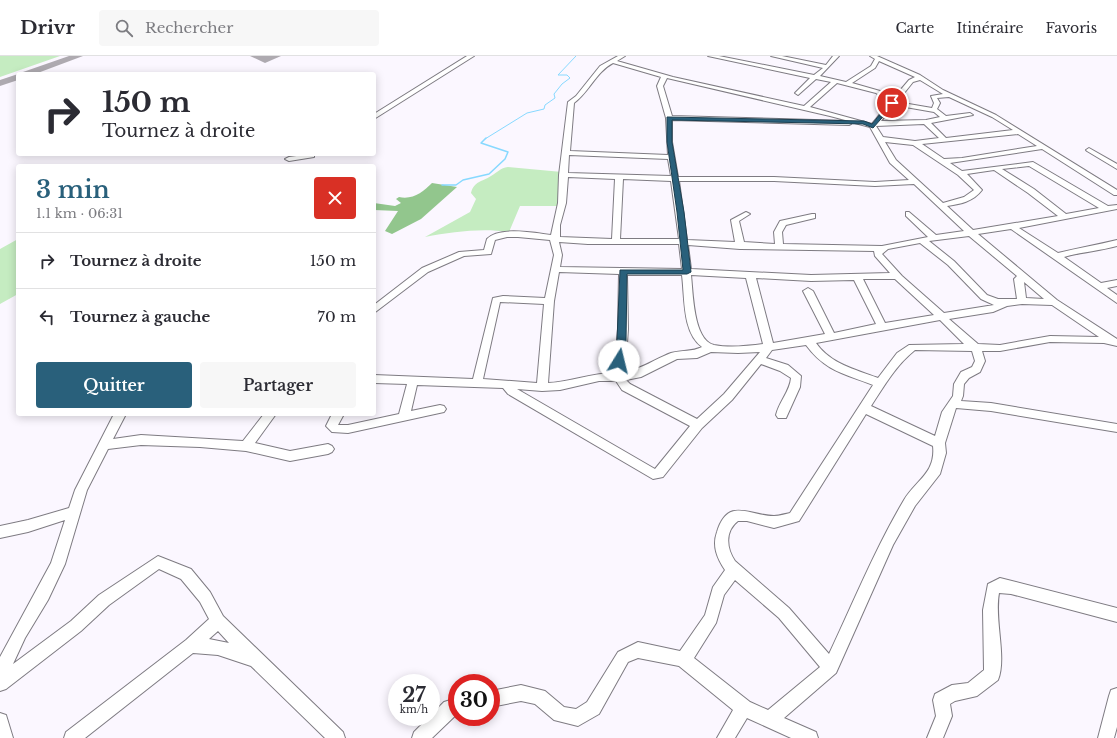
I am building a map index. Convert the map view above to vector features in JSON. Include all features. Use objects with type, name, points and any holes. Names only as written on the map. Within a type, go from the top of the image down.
[{"type":"street","points":[[376,116],[471,56]]},
{"type":"street","points":[[542,387],[549,301],[558,255],[555,233],[562,205],[565,153],[571,102],[578,98],[602,67],[622,56]]},
{"type":"street","points":[[711,56],[878,92],[900,95]]},
{"type":"street","points":[[774,56],[826,66]]},
{"type":"street","points":[[798,92],[813,78],[821,73],[836,56]]},
{"type":"street","points":[[846,84],[873,67],[875,57],[918,76],[941,92],[952,95],[994,116],[1017,132],[1100,181],[1117,193]]},
{"type":"street","points":[[612,62],[864,123]]},
{"type":"street","points":[[812,64],[817,67],[821,73]]},
{"type":"street","points":[[666,76],[662,79],[660,86],[669,118],[668,130],[671,157],[694,328],[699,340],[710,348]]},
{"type":"street","points":[[875,124],[911,81],[918,79],[918,76]]},
{"type":"street","points":[[805,108],[835,82]]},
{"type":"street","points":[[878,92],[892,103],[934,110],[943,116],[943,118]]},
{"type":"street","points":[[934,110],[937,103],[934,96],[952,95]]},
{"type":"street","points":[[669,118],[875,124],[926,122],[943,118],[970,115]]},
{"type":"street","points":[[926,122],[944,140]]},
{"type":"street","points":[[875,124],[880,139],[894,161],[943,205],[970,233],[1054,302],[1093,326],[1117,344]]},
{"type":"street","points":[[880,139],[915,143],[1017,132]]},
{"type":"street","points":[[915,143],[961,173],[978,190],[974,195],[968,198],[943,205]]},
{"type":"street","points":[[943,161],[1042,147]]},
{"type":"street","points":[[1090,150],[1117,167]]},
{"type":"street","points":[[1013,152],[1030,164],[1107,208]]},
{"type":"street","points":[[565,153],[671,157]]},
{"type":"street","points":[[289,159],[308,156]]},
{"type":"street","points":[[305,164],[313,156]]},
{"type":"street","points":[[961,173],[1030,164]]},
{"type":"street","points":[[995,168],[1031,191],[1064,216]]},
{"type":"street","points":[[563,176],[792,180],[875,184],[916,182]]},
{"type":"street","points":[[616,240],[619,177]]},
{"type":"street","points":[[376,308],[425,270],[462,254],[488,252],[493,237],[529,234],[574,241],[616,240],[683,242],[740,246],[779,246],[789,240],[881,248],[934,238],[1013,227],[1117,207]]},
{"type":"street","points":[[740,246],[735,220],[746,214]]},
{"type":"street","points":[[909,214],[934,238]]},
{"type":"street","points":[[779,246],[777,236],[779,228],[783,223],[812,216]]},
{"type":"street","points":[[1013,227],[1117,300]]},
{"type":"street","points":[[779,228],[789,240]]},
{"type":"street","points":[[922,240],[951,263],[984,297],[996,302],[1005,303],[1022,301],[1054,302]]},
{"type":"street","points":[[1055,257],[1082,249],[1099,248],[1117,243]]},
{"type":"street","points":[[769,720],[831,668],[888,542],[910,502],[934,474],[940,453],[939,443],[948,412],[958,396],[959,384],[965,375],[976,368],[980,361],[976,348],[963,338],[943,317],[897,276],[878,254],[878,251],[881,248]]},
{"type":"street","points":[[555,269],[858,278],[897,276]]},
{"type":"street","points":[[623,272],[623,329],[620,377],[626,387],[698,425]]},
{"type":"street","points":[[750,274],[769,347]]},
{"type":"street","points":[[1022,301],[1019,280],[1023,275]]},
{"type":"street","points":[[858,278],[883,328]]},
{"type":"street","points":[[1100,287],[1117,283]]},
{"type":"street","points":[[808,291],[831,336]]},
{"type":"street","points":[[477,383],[496,300],[502,298],[549,301]]},
{"type":"street","points":[[376,379],[505,384],[542,387],[560,386],[599,377],[620,377],[637,374],[675,356],[697,354],[710,348],[738,350],[809,341],[993,309],[1005,303]]},
{"type":"street","points":[[831,668],[802,633],[776,606],[734,569],[726,558],[721,542],[726,525],[732,518],[739,516],[774,522],[794,517],[880,383],[901,356],[913,347],[1000,348],[1050,339],[1104,340],[1117,344]]},
{"type":"street","points":[[809,341],[820,356],[834,366],[880,383]]},
{"type":"street","points":[[505,384],[512,392],[653,474],[659,473],[698,425],[728,397],[769,347]]},
{"type":"street","points":[[738,350],[757,361],[784,368],[796,376],[797,385],[783,407],[782,415]]},
{"type":"street","points":[[404,416],[413,381]]},
{"type":"street","points":[[953,404],[991,407],[1117,428]]},
{"type":"street","points":[[337,416],[332,426],[336,429],[348,429],[440,408]]},
{"type":"street","points":[[865,408],[939,443]]},
{"type":"street","points":[[0,673],[20,633],[43,595],[58,564],[80,490],[119,416]]},
{"type":"street","points":[[246,446],[268,416]]},
{"type":"street","points":[[104,445],[141,440],[246,446],[290,456],[328,449]]},
{"type":"street","points":[[0,532],[38,524],[74,512]]},
{"type":"street","points":[[0,683],[76,626],[104,600],[158,562],[186,574],[205,597],[218,621],[337,738]]},
{"type":"street","points":[[683,659],[711,618],[718,592],[734,569]]},
{"type":"street","points":[[936,738],[944,716],[941,700],[952,693],[972,690],[992,674],[993,659],[990,602],[993,589],[1000,585],[1117,615]]},
{"type":"street","points":[[72,738],[191,645],[218,621]]},
{"type":"street","points":[[191,645],[218,648],[256,660]]},
{"type":"street","points":[[500,697],[521,693],[539,697],[560,714],[578,718],[593,708],[623,657],[638,650],[683,659],[744,708],[810,738]]},
{"type":"street","points":[[1106,738],[1117,696]]},
{"type":"street","points":[[725,738],[744,708]]},
{"type":"street","points":[[420,738],[448,710]]},
{"type":"street","points":[[0,721],[5,738]]},
{"type":"green space","points":[[0,56],[60,56],[0,77]]},
{"type":"green space","points":[[508,167],[562,172],[558,206],[520,206],[509,232],[488,230],[467,231],[425,237],[470,212],[476,199],[471,193],[474,186],[501,169]]},
{"type":"green space","points":[[432,183],[457,187],[421,219],[392,234],[385,231],[398,211],[376,210],[376,203],[395,206],[401,203],[396,199],[399,197],[404,198],[413,196]]},
{"type":"green space","points":[[16,240],[16,295],[0,304],[0,249]]},
{"type":"waterway","points":[[485,139],[527,113],[544,109],[545,105],[555,98],[554,94],[562,84],[570,78],[567,75],[558,75],[576,56]]},
{"type":"waterway","points":[[442,185],[456,185],[463,180],[489,174],[505,159],[508,152],[481,143],[485,139]]},
{"type":"taxiway","points":[[32,72],[78,56]]},
{"type":"taxiway","points":[[255,56],[265,60],[276,56]]},
{"type":"taxiway","points":[[0,83],[16,78]]},
{"type":"route","points":[[619,361],[622,354],[623,272],[687,272],[680,212],[669,142],[669,118],[864,123],[873,126],[892,103]]}]
